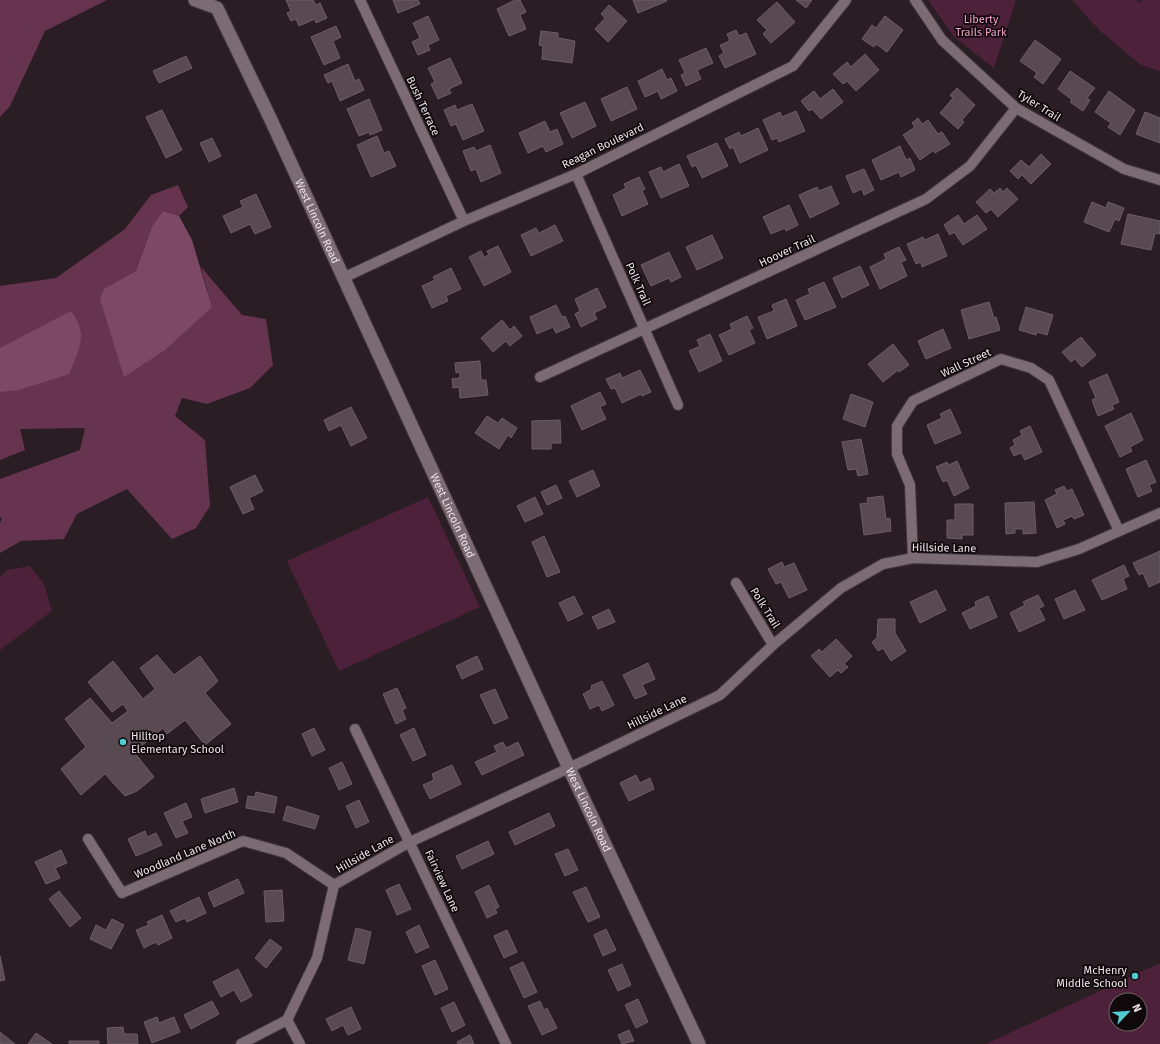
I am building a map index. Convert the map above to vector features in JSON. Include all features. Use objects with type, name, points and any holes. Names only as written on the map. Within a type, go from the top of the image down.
[{"type":"street","name":"West Lincoln Road","points":[[195,0],[216,4],[271,120],[569,768],[699,1044]]},
{"type":"street","name":"Bush Terrace","points":[[360,0],[464,221]]},
{"type":"street","name":"Reagan Boulevard","points":[[344,278],[464,221],[576,174],[793,66],[846,0]]},
{"type":"street","name":"Tyler Trail","points":[[915,0],[942,40],[1016,108],[1124,168],[1160,180]]},
{"type":"street","name":"Hoover Trail","points":[[540,377],[645,330],[926,199],[970,166],[1016,108]]},
{"type":"street","name":"Polk Trail","points":[[576,174],[678,405]]},
{"type":"street","name":"Wall Street","points":[[913,558],[910,485],[897,454],[897,426],[913,401],[1001,359],[1031,368],[1049,380],[1119,531]]},
{"type":"street","name":"Hillside Lane","points":[[287,1020],[317,958],[334,885],[410,842],[569,768],[720,695],[773,645],[841,588],[883,564],[913,558],[1037,562],[1079,549],[1160,513]]},
{"type":"street","name":"Polk Trail","points":[[736,583],[773,645]]},
{"type":"street","name":"Fairview Lane","points":[[355,729],[506,1044]]},
{"type":"street","name":"Woodland Lane North","points":[[88,839],[122,893],[243,841],[286,853],[334,885]]},
{"type":"street","points":[[241,1044],[287,1020],[300,1044]]},
{"type":"green space","name":"Liberty Trails Park","points":[[928,0],[1016,0],[994,68],[954,37]]},
{"type":"green space","points":[[1072,0],[1136,0],[1140,3],[1142,0],[1160,0],[1160,71],[1141,65],[1100,31]]},
{"type":"green space","points":[[428,497],[480,607],[339,671],[287,561]]},
{"type":"green space","points":[[30,566],[44,584],[52,611],[0,650],[0,577],[7,570]]},
{"type":"green space","name":"McHenry Middle School","points":[[1160,963],[1160,1044],[986,1044]]},
{"type":"shaded area","points":[[0,0],[107,0],[45,31],[10,106],[0,117]]},
{"type":"shaded area","points":[[178,185],[188,207],[179,216],[163,211],[152,226],[136,271],[105,289],[212,307],[201,267],[242,315],[266,319],[273,365],[250,388],[207,404],[182,398],[175,416],[205,440],[210,506],[196,528],[172,539],[127,489],[77,514],[64,539],[21,541],[0,553],[0,523],[2,518],[0,517],[0,479],[80,450],[85,428],[20,429],[25,450],[0,460],[0,286],[56,278],[125,229],[151,195]]},
{"type":"shaded area","points":[[163,211],[179,216],[192,240],[212,307],[165,350],[124,377],[100,299],[104,289],[136,271],[152,226]]},
{"type":"shaded area","points":[[71,311],[80,327],[81,335],[79,350],[69,374],[19,390],[0,392],[0,348]]},
{"type":"building","points":[[286,0],[313,0],[316,5],[320,3],[327,18],[316,23],[315,19],[299,26],[296,19],[291,21],[287,13],[291,11]]},
{"type":"building","points":[[393,0],[418,0],[420,4],[398,13]]},
{"type":"building","points":[[515,0],[520,0],[526,12],[520,15],[526,29],[509,36],[497,9]]},
{"type":"building","points":[[633,0],[666,0],[667,1],[638,13]]},
{"type":"building","points":[[796,0],[812,0],[806,8]]},
{"type":"building","points":[[777,2],[795,22],[771,43],[763,34],[767,30],[757,20]]},
{"type":"building","points":[[609,5],[627,21],[608,42],[595,29],[605,18],[601,14]]},
{"type":"building","points":[[428,16],[439,40],[428,45],[430,50],[418,55],[412,42],[420,38],[413,23]]},
{"type":"building","points":[[885,16],[903,30],[887,52],[876,44],[874,47],[862,39],[872,25],[876,28]]},
{"type":"building","points":[[336,26],[341,37],[333,41],[340,58],[324,65],[311,37]]},
{"type":"building","points":[[736,30],[739,36],[746,33],[756,54],[725,68],[719,56],[724,53],[720,45],[730,41],[727,34]]},
{"type":"building","points":[[541,31],[558,33],[558,38],[575,41],[572,63],[542,59],[543,46],[539,45]]},
{"type":"building","points":[[1035,40],[1061,59],[1043,84],[1034,77],[1037,73],[1020,61]]},
{"type":"building","points":[[706,48],[713,63],[697,70],[701,79],[686,86],[681,75],[685,73],[679,60]]},
{"type":"building","points":[[865,54],[879,70],[856,91],[847,81],[843,84],[833,74],[847,62],[851,67]]},
{"type":"building","points":[[186,56],[192,68],[159,83],[153,71]]},
{"type":"building","points":[[450,58],[462,83],[449,89],[451,93],[438,99],[431,84],[435,82],[428,68]]},
{"type":"building","points":[[348,64],[355,81],[359,79],[364,90],[340,101],[332,81],[328,83],[324,75]]},
{"type":"building","points":[[662,69],[667,80],[671,78],[677,91],[661,99],[658,91],[645,97],[638,81]]},
{"type":"building","points":[[1070,71],[1095,88],[1087,98],[1090,100],[1083,111],[1070,102],[1072,100],[1058,89]]},
{"type":"building","points":[[627,87],[637,109],[611,121],[601,99]]},
{"type":"building","points":[[957,88],[975,105],[962,120],[964,122],[958,129],[940,113],[953,98],[950,95]]},
{"type":"building","points":[[833,89],[843,102],[821,119],[812,109],[809,111],[801,101],[814,91],[820,99]]},
{"type":"building","points":[[1109,91],[1135,110],[1120,135],[1108,127],[1111,123],[1095,112]]},
{"type":"building","points":[[369,99],[382,130],[370,135],[369,132],[359,136],[347,109]]},
{"type":"building","points":[[585,102],[596,126],[572,138],[560,113]]},
{"type":"building","points":[[472,104],[484,131],[463,140],[456,124],[451,126],[444,110],[455,105],[457,110]]},
{"type":"building","points":[[162,110],[182,150],[166,158],[146,117]]},
{"type":"building","points":[[796,111],[805,131],[779,142],[777,138],[772,140],[763,120],[780,112],[782,117]]},
{"type":"building","points":[[1145,112],[1160,118],[1160,143],[1136,134]]},
{"type":"building","points":[[918,118],[922,124],[928,120],[938,134],[942,132],[950,144],[935,153],[934,150],[920,160],[903,135],[915,127],[912,123]]},
{"type":"building","points":[[545,121],[550,132],[557,129],[563,144],[546,152],[543,146],[528,153],[519,133]]},
{"type":"building","points":[[758,128],[768,150],[740,163],[733,147],[730,149],[725,139],[739,132],[741,136]]},
{"type":"building","points":[[377,136],[384,153],[389,151],[396,166],[371,177],[357,145]]},
{"type":"building","points":[[212,138],[221,156],[209,162],[200,143]]},
{"type":"building","points":[[717,143],[728,166],[702,178],[696,165],[692,167],[687,156]]},
{"type":"building","points":[[490,145],[501,173],[481,182],[476,169],[471,171],[463,151],[474,147],[476,151]]},
{"type":"building","points":[[900,146],[906,160],[910,158],[915,170],[901,177],[899,172],[881,180],[872,160]]},
{"type":"building","points":[[1041,154],[1051,164],[1031,184],[1022,175],[1018,179],[1010,171],[1021,160],[1029,167]]},
{"type":"building","points":[[679,164],[689,186],[661,198],[649,172],[661,167],[663,172]]},
{"type":"building","points":[[864,169],[874,190],[864,195],[862,189],[853,193],[846,176]]},
{"type":"building","points":[[639,177],[645,189],[642,191],[648,204],[622,216],[613,195],[626,188],[624,184]]},
{"type":"building","points":[[831,186],[839,204],[810,218],[799,195],[817,187],[819,191]]},
{"type":"building","points":[[1000,188],[1003,192],[1007,188],[1018,199],[998,217],[991,209],[986,213],[976,202],[990,189],[994,193]]},
{"type":"building","points":[[256,194],[271,227],[255,234],[250,224],[231,233],[223,216],[243,207],[240,201]]},
{"type":"building","points":[[1092,202],[1106,208],[1108,202],[1124,208],[1119,221],[1115,219],[1109,232],[1084,222]]},
{"type":"building","points":[[789,205],[798,225],[786,231],[785,228],[771,234],[763,217]]},
{"type":"building","points":[[1128,214],[1160,221],[1160,234],[1155,233],[1151,250],[1121,244]]},
{"type":"building","points":[[958,215],[964,224],[977,215],[987,229],[963,245],[954,232],[950,235],[944,225]]},
{"type":"building","points":[[555,225],[563,241],[531,256],[521,235],[536,228],[539,233]]},
{"type":"building","points":[[938,234],[947,256],[922,267],[921,262],[916,264],[907,244],[923,237],[925,240]]},
{"type":"building","points":[[712,235],[723,258],[697,270],[686,247]]},
{"type":"building","points":[[498,246],[511,272],[484,286],[469,257],[481,251],[484,257],[489,255],[487,251]]},
{"type":"building","points":[[899,247],[906,260],[901,262],[907,276],[880,289],[870,267],[886,259],[884,254]]},
{"type":"building","points":[[669,252],[681,277],[671,282],[669,278],[651,286],[641,265]]},
{"type":"building","points":[[860,266],[869,285],[842,298],[833,278]]},
{"type":"building","points":[[451,268],[461,289],[446,296],[448,301],[432,308],[422,286],[435,280],[433,277]]},
{"type":"building","points":[[824,282],[836,307],[805,320],[796,300],[810,294],[808,289]]},
{"type":"building","points":[[597,288],[606,307],[594,313],[597,319],[581,327],[575,314],[580,311],[575,299]]},
{"type":"building","points":[[786,299],[797,326],[767,339],[758,317],[774,311],[772,305]]},
{"type":"building","points":[[989,302],[1000,330],[969,339],[961,310]]},
{"type":"building","points":[[556,305],[562,317],[565,316],[570,327],[556,333],[553,327],[537,334],[530,317]]},
{"type":"building","points":[[1026,307],[1053,315],[1047,335],[1037,332],[1036,335],[1019,330]]},
{"type":"building","points":[[747,316],[753,328],[749,330],[755,343],[729,355],[719,335],[732,329],[730,324]]},
{"type":"building","points":[[502,320],[510,330],[514,326],[522,336],[510,346],[506,341],[493,352],[481,338]]},
{"type":"building","points":[[943,329],[951,348],[926,359],[918,341]]},
{"type":"building","points":[[710,334],[722,361],[699,372],[689,351],[700,346],[697,340]]},
{"type":"building","points":[[1081,337],[1096,355],[1082,367],[1075,359],[1071,362],[1062,352]]},
{"type":"building","points":[[893,344],[909,365],[899,372],[898,370],[883,382],[868,364]]},
{"type":"building","points":[[480,361],[481,380],[486,380],[488,395],[460,398],[459,387],[453,388],[452,379],[460,378],[460,372],[456,373],[455,363]]},
{"type":"building","points":[[640,370],[651,392],[642,396],[641,394],[622,403],[615,388],[611,389],[606,379],[620,373],[622,378]]},
{"type":"building","points":[[1107,374],[1119,402],[1112,405],[1114,409],[1098,416],[1092,400],[1096,398],[1089,382]]},
{"type":"building","points":[[600,392],[606,404],[600,407],[606,419],[582,430],[571,406]]},
{"type":"building","points":[[851,394],[873,402],[865,427],[843,419]]},
{"type":"building","points":[[351,407],[367,438],[351,446],[341,425],[329,431],[324,420]]},
{"type":"building","points":[[950,409],[961,433],[935,444],[927,425],[942,418],[940,414]]},
{"type":"building","points":[[1131,413],[1143,440],[1130,447],[1132,451],[1120,457],[1105,426]]},
{"type":"building","points":[[487,416],[498,423],[502,418],[517,428],[511,438],[508,435],[499,449],[475,433]]},
{"type":"building","points":[[560,420],[561,443],[551,443],[551,449],[532,449],[532,421]]},
{"type":"building","points":[[1030,426],[1042,452],[1025,460],[1021,453],[1014,456],[1010,448],[1015,445],[1013,440],[1022,435],[1020,431]]},
{"type":"building","points":[[861,439],[868,474],[858,476],[856,469],[848,470],[842,442]]},
{"type":"building","points":[[1146,460],[1156,482],[1149,485],[1152,491],[1138,497],[1126,469]]},
{"type":"building","points":[[957,461],[969,488],[954,496],[947,480],[943,482],[936,467],[947,462],[949,465]]},
{"type":"building","points":[[593,470],[600,486],[577,497],[569,481]]},
{"type":"building","points":[[255,475],[263,491],[249,498],[254,509],[243,514],[230,487]]},
{"type":"building","points":[[556,485],[562,498],[547,505],[541,492]]},
{"type":"building","points":[[1064,486],[1067,491],[1072,489],[1084,515],[1074,519],[1072,516],[1063,520],[1065,524],[1057,528],[1045,500],[1057,494],[1055,490]]},
{"type":"building","points":[[883,496],[886,519],[890,518],[891,531],[864,535],[860,504],[868,503],[867,498]]},
{"type":"building","points":[[535,497],[543,514],[525,522],[517,506]]},
{"type":"building","points":[[1034,502],[1036,533],[1023,534],[1023,529],[1015,529],[1015,533],[1006,534],[1005,503]]},
{"type":"building","points":[[955,504],[973,504],[973,535],[962,535],[962,539],[947,538],[947,520],[955,520]]},
{"type":"building","points":[[544,536],[560,572],[547,577],[532,542]]},
{"type":"building","points":[[1160,551],[1160,582],[1149,587],[1143,573],[1139,575],[1133,563]]},
{"type":"building","points":[[782,562],[784,567],[794,563],[807,590],[789,598],[781,582],[776,584],[768,569]]},
{"type":"building","points":[[1124,565],[1129,576],[1123,579],[1127,589],[1102,600],[1092,580]]},
{"type":"building","points":[[936,590],[946,610],[920,623],[910,602]]},
{"type":"building","points":[[1075,590],[1085,610],[1064,619],[1055,599]]},
{"type":"building","points":[[1038,595],[1044,606],[1039,608],[1045,620],[1019,632],[1010,613],[1025,605],[1023,602]]},
{"type":"building","points":[[574,596],[583,614],[568,621],[559,603]]},
{"type":"building","points":[[988,596],[997,617],[970,629],[962,613],[976,606],[975,602]]},
{"type":"building","points":[[609,609],[615,622],[598,629],[592,617]]},
{"type":"building","points":[[878,619],[895,619],[895,633],[906,651],[891,661],[883,648],[878,651],[872,642],[877,638]]},
{"type":"building","points":[[836,639],[852,656],[844,664],[848,667],[841,673],[838,670],[830,677],[811,656],[819,649],[822,652]]},
{"type":"building","points":[[157,655],[174,675],[200,656],[218,681],[205,693],[231,724],[205,745],[185,720],[167,734],[163,728],[134,752],[154,777],[137,791],[125,796],[105,774],[81,795],[61,769],[86,747],[65,719],[90,698],[112,723],[128,711],[123,704],[112,712],[88,682],[113,661],[143,699],[155,689],[140,668]]},
{"type":"building","points":[[477,656],[483,669],[462,679],[456,666]]},
{"type":"building","points":[[648,663],[655,679],[642,685],[647,694],[635,699],[623,675]]},
{"type":"building","points":[[602,681],[614,705],[602,711],[599,705],[590,709],[583,694],[592,689],[591,686]]},
{"type":"building","points":[[397,688],[406,708],[402,710],[406,719],[396,724],[383,694]]},
{"type":"building","points":[[495,689],[508,718],[494,724],[480,695]]},
{"type":"building","points":[[314,728],[325,750],[312,756],[302,734]]},
{"type":"building","points":[[414,728],[426,755],[413,761],[400,735]]},
{"type":"building","points":[[503,742],[506,748],[518,742],[524,755],[482,775],[475,762],[497,752],[494,746]]},
{"type":"building","points":[[342,762],[352,784],[339,790],[329,768]]},
{"type":"building","points":[[452,765],[461,784],[430,799],[423,785],[434,780],[432,774]]},
{"type":"building","points":[[636,775],[640,783],[650,778],[654,789],[629,801],[620,783]]},
{"type":"building","points":[[234,788],[238,802],[205,813],[201,799]]},
{"type":"building","points":[[256,792],[277,797],[274,813],[246,808],[248,796],[255,797]]},
{"type":"building","points":[[359,800],[369,822],[356,828],[346,806]]},
{"type":"building","points":[[186,803],[192,817],[182,821],[188,833],[176,838],[164,813]]},
{"type":"building","points":[[287,806],[319,816],[315,829],[283,820]]},
{"type":"building","points":[[549,813],[555,826],[515,845],[509,832]]},
{"type":"building","points":[[145,831],[147,837],[156,833],[162,845],[136,856],[128,839]]},
{"type":"building","points":[[488,841],[494,854],[462,869],[456,856]]},
{"type":"building","points":[[568,849],[578,870],[565,876],[555,854]]},
{"type":"building","points":[[61,850],[67,863],[55,868],[60,878],[46,884],[35,862]]},
{"type":"building","points":[[238,879],[244,893],[214,907],[208,893]]},
{"type":"building","points":[[399,884],[411,909],[397,915],[386,890]]},
{"type":"building","points":[[489,885],[499,907],[495,909],[497,913],[487,918],[475,892]]},
{"type":"building","points":[[586,887],[600,917],[588,922],[573,892]]},
{"type":"building","points":[[282,890],[284,921],[266,922],[264,891]]},
{"type":"building","points":[[59,891],[81,918],[70,927],[49,899]]},
{"type":"building","points":[[199,897],[206,913],[187,922],[185,918],[176,922],[170,911]]},
{"type":"building","points":[[162,915],[172,938],[158,945],[156,942],[144,948],[136,930],[149,925],[147,922]]},
{"type":"building","points":[[112,919],[124,925],[111,949],[90,939],[96,925],[106,930]]},
{"type":"building","points":[[419,925],[429,947],[416,953],[406,932]]},
{"type":"building","points":[[356,928],[371,932],[364,964],[348,960]]},
{"type":"building","points":[[606,929],[616,950],[603,956],[594,935]]},
{"type":"building","points":[[507,930],[517,952],[504,958],[494,936]]},
{"type":"building","points":[[270,939],[282,948],[266,968],[255,958]]},
{"type":"building","points":[[0,956],[5,980],[0,981]]},
{"type":"building","points":[[435,960],[448,989],[435,995],[422,966]]},
{"type":"building","points":[[523,962],[537,992],[524,998],[510,968]]},
{"type":"building","points":[[622,964],[631,985],[618,991],[608,970]]},
{"type":"building","points":[[238,969],[252,996],[241,1002],[234,990],[221,997],[213,982]]},
{"type":"building","points":[[638,999],[648,1022],[636,1028],[625,1005]]},
{"type":"building","points":[[212,1001],[219,1014],[191,1029],[184,1015]]},
{"type":"building","points":[[540,1001],[544,1010],[547,1008],[557,1028],[542,1035],[528,1006]]},
{"type":"building","points":[[454,1002],[465,1025],[452,1032],[441,1008]]},
{"type":"building","points":[[351,1007],[361,1029],[348,1035],[343,1025],[332,1031],[326,1019]]},
{"type":"building","points":[[157,1017],[159,1023],[174,1017],[180,1032],[152,1043],[144,1022]]},
{"type":"building","points":[[123,1027],[124,1034],[137,1034],[138,1044],[108,1044],[107,1028]]},
{"type":"building","points":[[629,1030],[634,1041],[622,1044],[618,1035]]},
{"type":"building","points":[[0,1032],[15,1044],[0,1044]]},
{"type":"building","points":[[36,1033],[52,1044],[28,1044]]},
{"type":"building","points":[[470,1035],[474,1044],[458,1044],[457,1042]]},
{"type":"building","points":[[69,1041],[99,1041],[99,1044],[69,1044]]},
{"type":"place","name":"Hilltop Elementary School","points":[[123,742]]},
{"type":"place","name":"McHenry Middle School","points":[[1135,976]]}]
